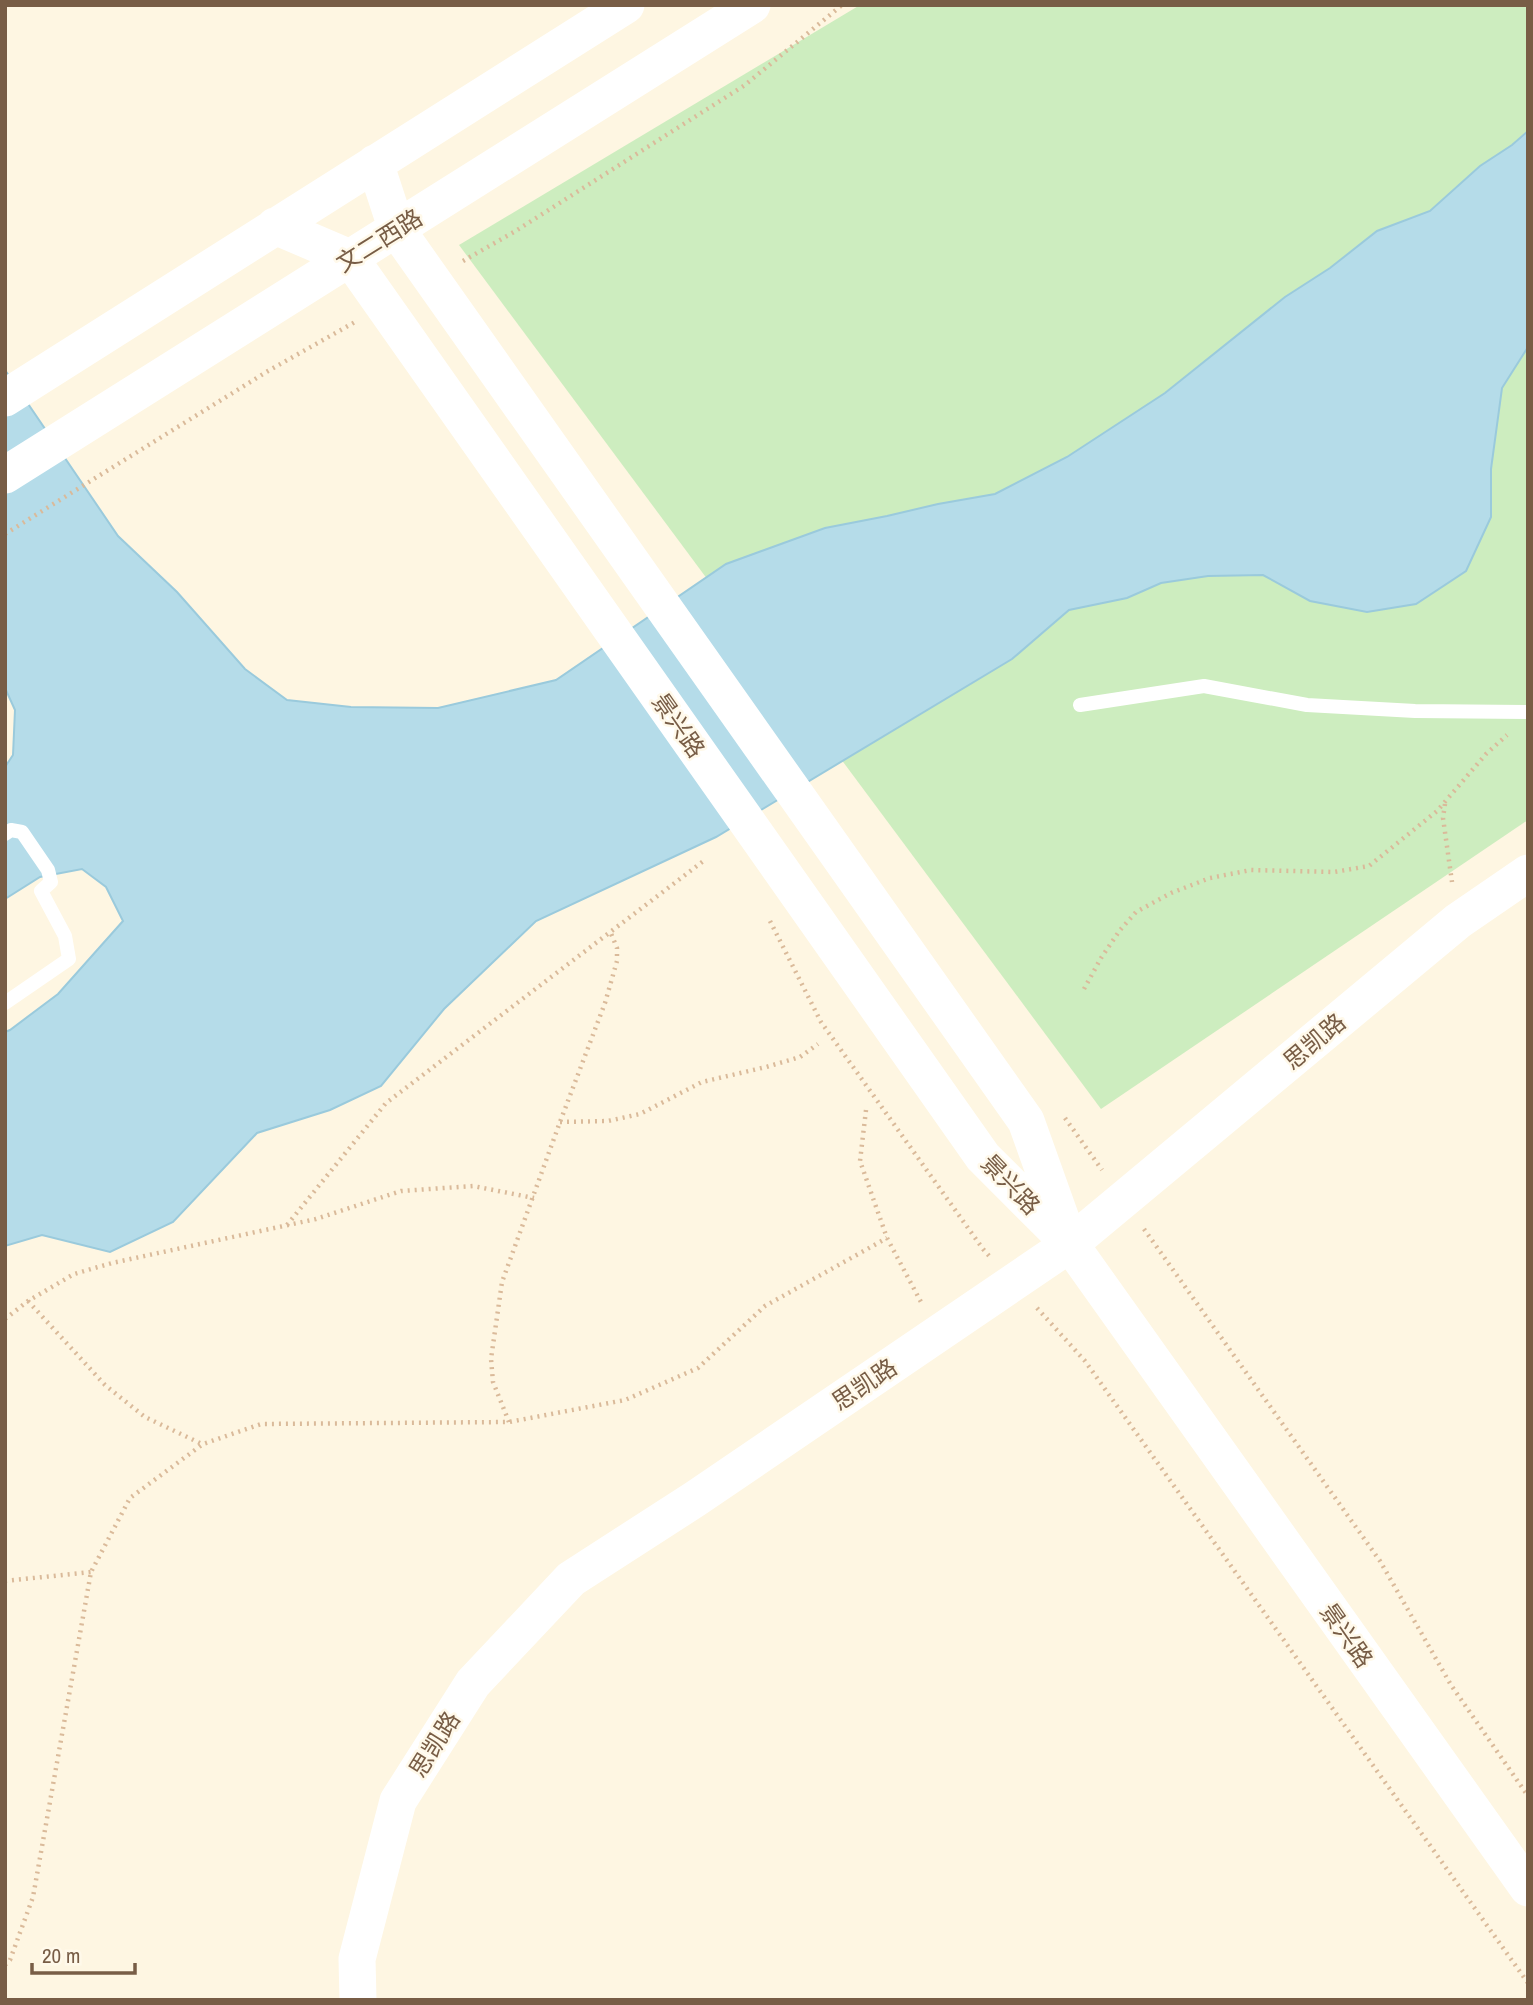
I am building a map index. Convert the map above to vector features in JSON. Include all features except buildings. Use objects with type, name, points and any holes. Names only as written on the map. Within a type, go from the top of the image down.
[{"type":"street","points":[[20,389],[626,5]]},
{"type":"street","name":"文二西路","points":[[5,474],[752,5]]},
{"type":"street","name":"景兴路","points":[[375,163],[397,230],[1026,1121],[1070,1244]]},
{"type":"street","points":[[275,226],[350,258]]},
{"type":"street","name":"景兴路","points":[[350,258],[983,1157],[1070,1244],[1528,1888]]},
{"type":"street","name":"思凯路","points":[[358,2000],[357,1959],[398,1801],[472,1683],[571,1579],[695,1499],[1070,1244],[1458,921],[1528,873]]},
{"type":"lane","points":[[1080,705],[1204,685],[1307,705],[1528,712]]},
{"type":"lane","points":[[5,834],[11,830],[22,831],[48,870],[51,881],[41,891],[65,936],[69,959],[5,1003]]},
{"type":"path","points":[[431,278],[513,232],[744,85],[842,5]]},
{"type":"path","points":[[5,534],[268,371],[384,306]]},
{"type":"path","points":[[1084,989],[1101,958],[1136,912],[1171,893],[1210,878],[1251,870],[1334,872],[1369,866],[1437,811],[1486,754],[1511,731]]},
{"type":"path","points":[[1445,801],[1443,818],[1458,921]]},
{"type":"path","points":[[287,1225],[386,1103],[706,859]]},
{"type":"path","points":[[770,920],[821,1022],[983,1249],[1085,1361],[1528,1983]]},
{"type":"path","points":[[509,1422],[493,1382],[491,1359],[502,1282],[605,1003],[617,961],[617,948],[610,931]]},
{"type":"path","points":[[560,1122],[608,1121],[640,1114],[702,1082],[800,1057],[818,1044]]},
{"type":"path","points":[[866,1110],[860,1161],[887,1238],[938,1334]]},
{"type":"path","points":[[1060,1111],[1380,1561],[1451,1685],[1528,1796]]},
{"type":"path","points":[[5,1319],[28,1301],[74,1274],[316,1219],[401,1191],[473,1186],[534,1198]]},
{"type":"path","points":[[5,1965],[10,1960],[33,1897],[91,1572],[130,1498],[203,1444],[261,1424],[509,1422],[625,1400],[698,1368],[765,1306],[887,1238]]},
{"type":"path","points":[[28,1301],[105,1385],[145,1417],[203,1444]]},
{"type":"path","points":[[5,1581],[91,1572]]},
{"type":"green space","points":[[860,5],[1528,5],[1528,820],[1101,1109],[459,245]]},
{"type":"water","points":[[1528,131],[1528,347],[1502,388],[1491,469],[1491,517],[1466,571],[1416,604],[1367,612],[1310,601],[1263,575],[1208,576],[1161,583],[1127,598],[1069,610],[1012,659],[716,837],[536,921],[444,1009],[381,1086],[330,1110],[257,1133],[173,1222],[110,1252],[42,1235],[5,1246],[5,1032],[58,994],[123,921],[106,887],[82,869],[40,877],[5,899],[5,767],[13,755],[15,710],[5,688],[5,370],[118,536],[177,592],[245,669],[287,700],[351,707],[438,708],[556,680],[726,564],[825,528],[995,494],[1067,457],[1165,393],[1285,297],[1330,268],[1377,231],[1430,211],[1480,166]]}]
